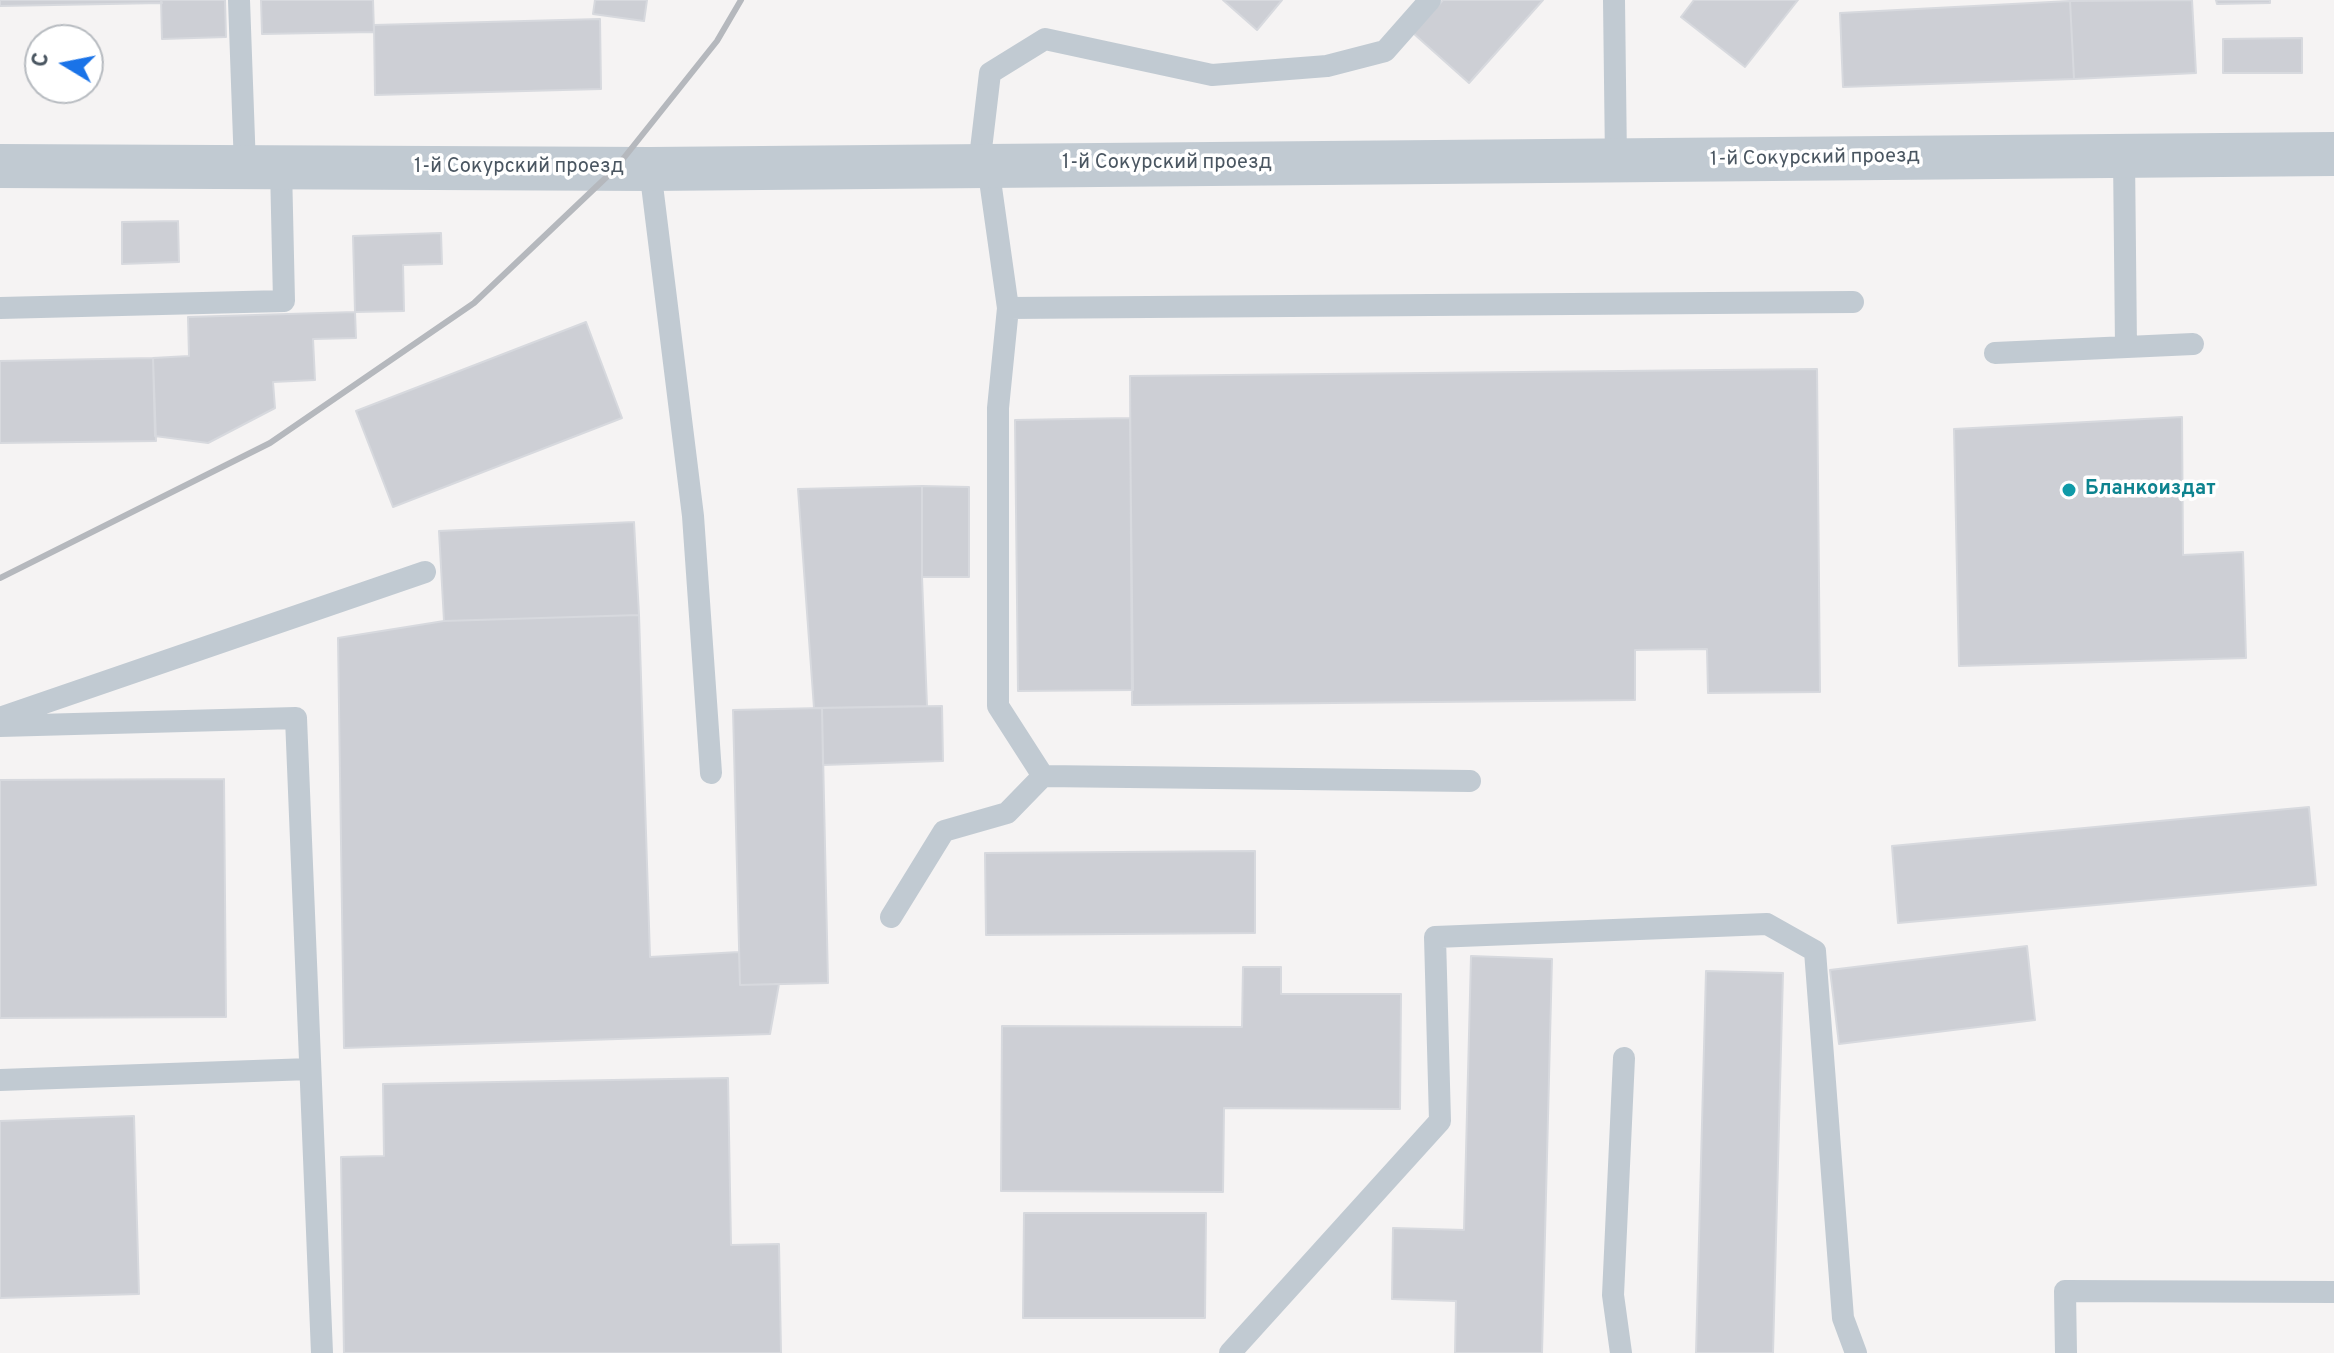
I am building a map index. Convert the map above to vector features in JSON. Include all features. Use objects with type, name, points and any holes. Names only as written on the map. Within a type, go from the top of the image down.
[{"type":"street","name":"1-й Сокурский проезд","points":[[0,166],[650,169],[2334,154]]},
{"type":"lane","points":[[0,308],[284,301],[239,0]]},
{"type":"lane","points":[[1043,776],[998,706],[998,408],[1008,308],[983,166],[990,73],[1045,39],[1212,75],[1327,66],[1385,51],[1430,0]]},
{"type":"lane","points":[[1614,0],[1616,161]]},
{"type":"lane","points":[[2124,156],[2126,347]]},
{"type":"lane","points":[[650,169],[693,516],[711,773]]},
{"type":"lane","points":[[1008,308],[1853,302]]},
{"type":"lane","points":[[1995,353],[2193,344]]},
{"type":"lane","points":[[0,718],[425,572]]},
{"type":"lane","points":[[0,726],[296,718],[322,1353]]},
{"type":"lane","points":[[891,917],[944,831],[1007,813],[1043,776],[1470,781]]},
{"type":"lane","points":[[1230,1353],[1440,1121],[1435,937],[1767,924],[1815,951],[1843,1318],[1856,1353]]},
{"type":"lane","points":[[1621,1353],[1613,1295],[1624,1058]]},
{"type":"lane","points":[[0,1080],[310,1069]]},
{"type":"lane","points":[[2066,1353],[2065,1291],[2334,1292]]},
{"type":"building","points":[[0,0],[161,0],[162,3],[0,6]]},
{"type":"building","points":[[161,0],[225,0],[226,37],[162,39]]},
{"type":"building","points":[[261,0],[373,0],[374,32],[262,34]]},
{"type":"building","points":[[595,0],[647,0],[644,21],[593,14]]},
{"type":"building","points":[[1223,0],[1282,0],[1257,30]]},
{"type":"building","points":[[1443,0],[1543,0],[1469,83],[1413,33]]},
{"type":"building","points":[[1694,0],[1798,0],[1745,67],[1681,17]]},
{"type":"building","points":[[2192,0],[2196,73],[2074,79],[2070,1]]},
{"type":"building","points":[[2216,0],[2270,0],[2270,3],[2217,4]]},
{"type":"building","points":[[2070,1],[2074,79],[1843,87],[1840,13]]},
{"type":"building","points":[[600,19],[601,89],[375,95],[374,25]]},
{"type":"building","points":[[2302,38],[2302,73],[2223,73],[2223,39]]},
{"type":"building","points":[[178,221],[179,262],[122,264],[122,222]]},
{"type":"building","points":[[441,233],[442,264],[403,265],[404,311],[355,312],[353,236]]},
{"type":"building","points":[[355,312],[356,338],[313,339],[315,380],[273,382],[275,408],[208,443],[155,436],[153,358],[189,356],[188,317]]},
{"type":"building","points":[[586,322],[622,418],[393,507],[356,411]]},
{"type":"building","points":[[153,358],[156,441],[0,443],[0,361]]},
{"type":"building","points":[[1817,369],[1820,692],[1708,693],[1707,649],[1635,650],[1635,700],[1132,705],[1130,376]]},
{"type":"building","name":"Бланкоиздат","points":[[2182,417],[2183,555],[2243,552],[2246,658],[1959,666],[1954,429]]},
{"type":"building","points":[[1130,418],[1133,690],[1018,691],[1015,420]]},
{"type":"building","points":[[922,486],[969,487],[969,577],[922,577]]},
{"type":"building","points":[[922,486],[927,706],[814,708],[798,489]]},
{"type":"building","points":[[634,522],[639,615],[444,621],[439,531]]},
{"type":"building","points":[[639,615],[650,957],[739,952],[740,985],[779,984],[770,1034],[344,1048],[338,638],[444,621]]},
{"type":"building","points":[[942,706],[943,761],[823,765],[822,708]]},
{"type":"building","points":[[822,708],[828,983],[740,985],[733,710]]},
{"type":"building","points":[[224,779],[226,1017],[0,1018],[0,780]]},
{"type":"building","points":[[2309,807],[2316,885],[1898,923],[1892,846]]},
{"type":"building","points":[[1255,851],[1255,933],[986,935],[985,853]]},
{"type":"building","points":[[2027,946],[2035,1020],[1839,1044],[1830,970]]},
{"type":"building","points":[[1471,956],[1552,959],[1542,1353],[1455,1353],[1456,1301],[1392,1299],[1393,1228],[1464,1230]]},
{"type":"building","points":[[1243,967],[1281,967],[1281,994],[1401,994],[1400,1109],[1224,1108],[1223,1192],[1001,1191],[1002,1026],[1242,1027]]},
{"type":"building","points":[[1706,971],[1783,973],[1773,1353],[1696,1353]]},
{"type":"building","points":[[728,1078],[731,1245],[779,1244],[781,1353],[344,1353],[341,1157],[384,1156],[383,1084]]},
{"type":"building","points":[[134,1116],[139,1294],[0,1298],[0,1121]]},
{"type":"building","points":[[1024,1213],[1206,1213],[1205,1318],[1023,1318]]},
{"type":"railway","points":[[0,578],[270,443],[474,303],[615,169],[717,41],[741,0]]},
{"type":"place","name":"Бланкоиздат","points":[[2069,490]]}]
